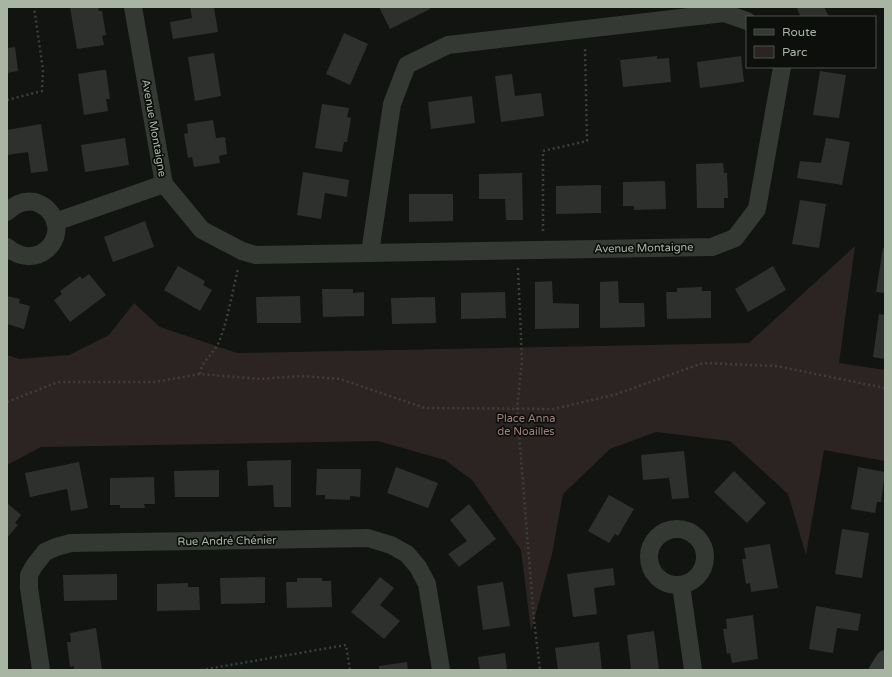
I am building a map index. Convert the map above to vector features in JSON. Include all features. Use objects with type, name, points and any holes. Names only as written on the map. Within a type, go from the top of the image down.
[{"type":"street","name":"Avenue Montaigne","points":[[133,7],[164,184],[202,230],[242,251],[256,255],[712,247],[735,238],[757,209],[782,68]]},
{"type":"street","points":[[370,253],[392,104],[407,65],[448,45],[724,13],[746,21]]},
{"type":"street","points":[[55,222],[164,184]]},
{"type":"street","points":[[7,212],[13,206],[21,202],[29,201],[38,203],[46,207],[52,214],[56,231],[54,241],[48,248],[41,254],[32,257],[14,253],[7,247]]},
{"type":"street","name":"Rue André Chénier","points":[[41,670],[29,588],[29,575],[45,552],[56,547],[71,543],[368,538],[391,545],[407,554],[418,567],[427,584],[441,670]]},
{"type":"street","points":[[681,584],[692,670]]},
{"type":"street","points":[[878,670],[885,659]]},
{"type":"path","points":[[7,100],[42,91],[43,70],[34,7]]},
{"type":"path","points":[[543,250],[543,151],[587,141],[585,29]]},
{"type":"path","points":[[517,250],[522,360],[517,409],[534,620],[540,670]]},
{"type":"path","points":[[200,374],[200,367],[218,345],[242,251]]},
{"type":"path","points":[[7,402],[58,382],[155,382],[200,374],[260,379],[301,376],[340,379],[425,408],[554,409],[616,394],[703,363],[776,366],[885,388]]},
{"type":"path","points":[[201,670],[346,645],[350,670]]},
{"type":"green space","name":"Place Anna de Noailles","points":[[855,246],[839,363],[885,370],[885,461],[824,450],[806,555],[788,494],[730,441],[656,432],[610,449],[563,494],[552,554],[531,631],[521,550],[472,480],[445,460],[378,441],[41,447],[7,465],[7,355],[19,359],[69,355],[109,335],[134,303],[160,327],[237,353],[749,343]]},
{"type":"building","points":[[70,7],[98,7],[99,11],[102,11],[106,35],[102,36],[104,45],[77,49]]},
{"type":"building","points":[[190,7],[214,7],[218,32],[173,39],[170,22],[192,18]]},
{"type":"building","points":[[379,7],[429,7],[430,9],[390,29]]},
{"type":"building","points":[[801,7],[824,7],[828,16],[800,16],[797,9]]},
{"type":"building","points":[[344,33],[368,44],[350,85],[326,74]]},
{"type":"building","points":[[15,47],[18,71],[7,73],[7,48]]},
{"type":"building","points":[[214,53],[221,96],[195,101],[188,57]]},
{"type":"building","points":[[657,56],[657,59],[669,58],[671,82],[623,87],[620,60]]},
{"type":"building","points":[[741,56],[744,82],[700,88],[697,62]]},
{"type":"building","points":[[106,70],[110,99],[106,99],[108,111],[84,115],[78,74]]},
{"type":"building","points":[[820,71],[846,75],[839,118],[813,115]]},
{"type":"building","points":[[512,74],[515,96],[541,93],[544,116],[501,122],[495,76]]},
{"type":"building","points":[[472,96],[475,123],[431,129],[428,102]]},
{"type":"building","points":[[322,104],[349,108],[347,117],[351,118],[347,142],[344,142],[342,152],[315,148]]},
{"type":"building","points":[[213,120],[216,138],[225,137],[227,154],[219,156],[220,163],[194,167],[192,157],[188,158],[184,134],[188,133],[187,124]]},
{"type":"building","points":[[41,124],[48,171],[31,173],[28,152],[7,155],[7,130]]},
{"type":"building","points":[[125,138],[129,165],[85,172],[81,145]]},
{"type":"building","points":[[826,138],[850,142],[842,185],[797,178],[800,161],[821,163]]},
{"type":"building","points":[[723,163],[724,173],[727,173],[728,198],[724,198],[724,208],[697,208],[696,164]]},
{"type":"building","points":[[303,172],[349,180],[347,197],[325,193],[321,219],[297,215]]},
{"type":"building","points":[[522,173],[523,220],[506,220],[505,199],[479,199],[479,174]]},
{"type":"building","points":[[665,181],[666,209],[634,210],[634,206],[623,206],[623,182]]},
{"type":"building","points":[[601,185],[601,213],[556,214],[556,186]]},
{"type":"building","points":[[409,194],[453,194],[453,221],[409,222]]},
{"type":"building","points":[[800,200],[826,204],[819,248],[792,244]]},
{"type":"building","points":[[145,221],[154,247],[113,262],[104,237]]},
{"type":"building","points":[[883,248],[885,249],[885,293],[876,292]]},
{"type":"building","points":[[178,266],[205,281],[203,285],[212,290],[200,311],[164,290]]},
{"type":"building","points":[[773,266],[786,290],[748,312],[735,289]]},
{"type":"building","points":[[89,274],[106,295],[70,322],[54,300],[62,294],[60,291],[80,276],[82,279]]},
{"type":"building","points":[[552,281],[553,303],[579,304],[579,328],[535,329],[535,282]]},
{"type":"building","points":[[618,281],[619,303],[644,303],[645,327],[600,328],[600,282]]},
{"type":"building","points":[[702,287],[702,291],[711,291],[711,318],[667,319],[666,292],[677,292],[677,288]]},
{"type":"building","points":[[322,289],[353,289],[353,293],[364,292],[364,316],[323,317]]},
{"type":"building","points":[[505,292],[506,318],[461,319],[461,293]]},
{"type":"building","points":[[7,296],[20,299],[19,303],[30,306],[24,329],[7,324]]},
{"type":"building","points":[[300,296],[301,323],[257,323],[256,297]]},
{"type":"building","points":[[435,297],[436,323],[392,324],[391,298]]},
{"type":"building","points":[[879,314],[885,315],[885,359],[873,357]]},
{"type":"building","points":[[684,451],[689,498],[672,499],[669,478],[643,480],[641,455]]},
{"type":"building","points":[[291,460],[291,507],[274,507],[273,485],[248,486],[247,461]]},
{"type":"building","points":[[79,462],[88,508],[71,511],[67,489],[30,497],[25,473]]},
{"type":"building","points":[[396,467],[438,483],[428,508],[387,493]]},
{"type":"building","points":[[858,467],[885,472],[881,502],[877,502],[875,513],[851,509]]},
{"type":"building","points":[[317,469],[361,469],[360,497],[350,496],[350,500],[325,499],[325,495],[316,495]]},
{"type":"building","points":[[219,470],[219,497],[175,497],[174,471]]},
{"type":"building","points":[[734,471],[766,503],[747,523],[714,492]]},
{"type":"building","points":[[154,477],[155,504],[144,504],[145,508],[120,508],[120,505],[110,505],[110,478]]},
{"type":"building","points":[[609,495],[634,509],[618,536],[615,534],[609,543],[588,531]]},
{"type":"building","points":[[7,503],[21,515],[15,523],[18,525],[7,538]]},
{"type":"building","points":[[469,504],[496,539],[459,567],[448,554],[467,541],[450,520]]},
{"type":"building","points":[[842,529],[869,533],[862,578],[835,574]]},
{"type":"building","points":[[770,544],[778,588],[751,592],[750,583],[746,584],[742,559],[746,559],[744,548]]},
{"type":"building","points":[[613,568],[615,585],[594,588],[597,614],[573,617],[567,574]]},
{"type":"building","points":[[117,574],[117,600],[64,601],[63,575]]},
{"type":"building","points":[[265,577],[265,603],[221,604],[220,578]]},
{"type":"building","points":[[380,577],[394,588],[380,605],[400,621],[384,639],[351,612]]},
{"type":"building","points":[[297,578],[322,578],[322,581],[331,581],[332,607],[287,608],[286,582],[297,582]]},
{"type":"building","points":[[503,582],[510,626],[483,630],[477,586]]},
{"type":"building","points":[[188,583],[188,587],[199,587],[200,610],[157,611],[157,584]]},
{"type":"building","points":[[816,606],[861,614],[858,631],[837,628],[833,653],[809,649]]},
{"type":"building","points":[[753,615],[758,659],[732,663],[730,653],[727,654],[723,629],[727,629],[726,619]]},
{"type":"building","points":[[96,628],[102,670],[74,670],[74,666],[70,667],[67,642],[71,642],[70,633]]},
{"type":"building","points":[[654,631],[659,670],[631,670],[627,635]]},
{"type":"building","points":[[599,642],[602,670],[558,670],[555,648]]},
{"type":"building","points":[[505,653],[507,670],[480,670],[478,657]]},
{"type":"building","points":[[407,662],[408,670],[379,670],[379,666]]}]
